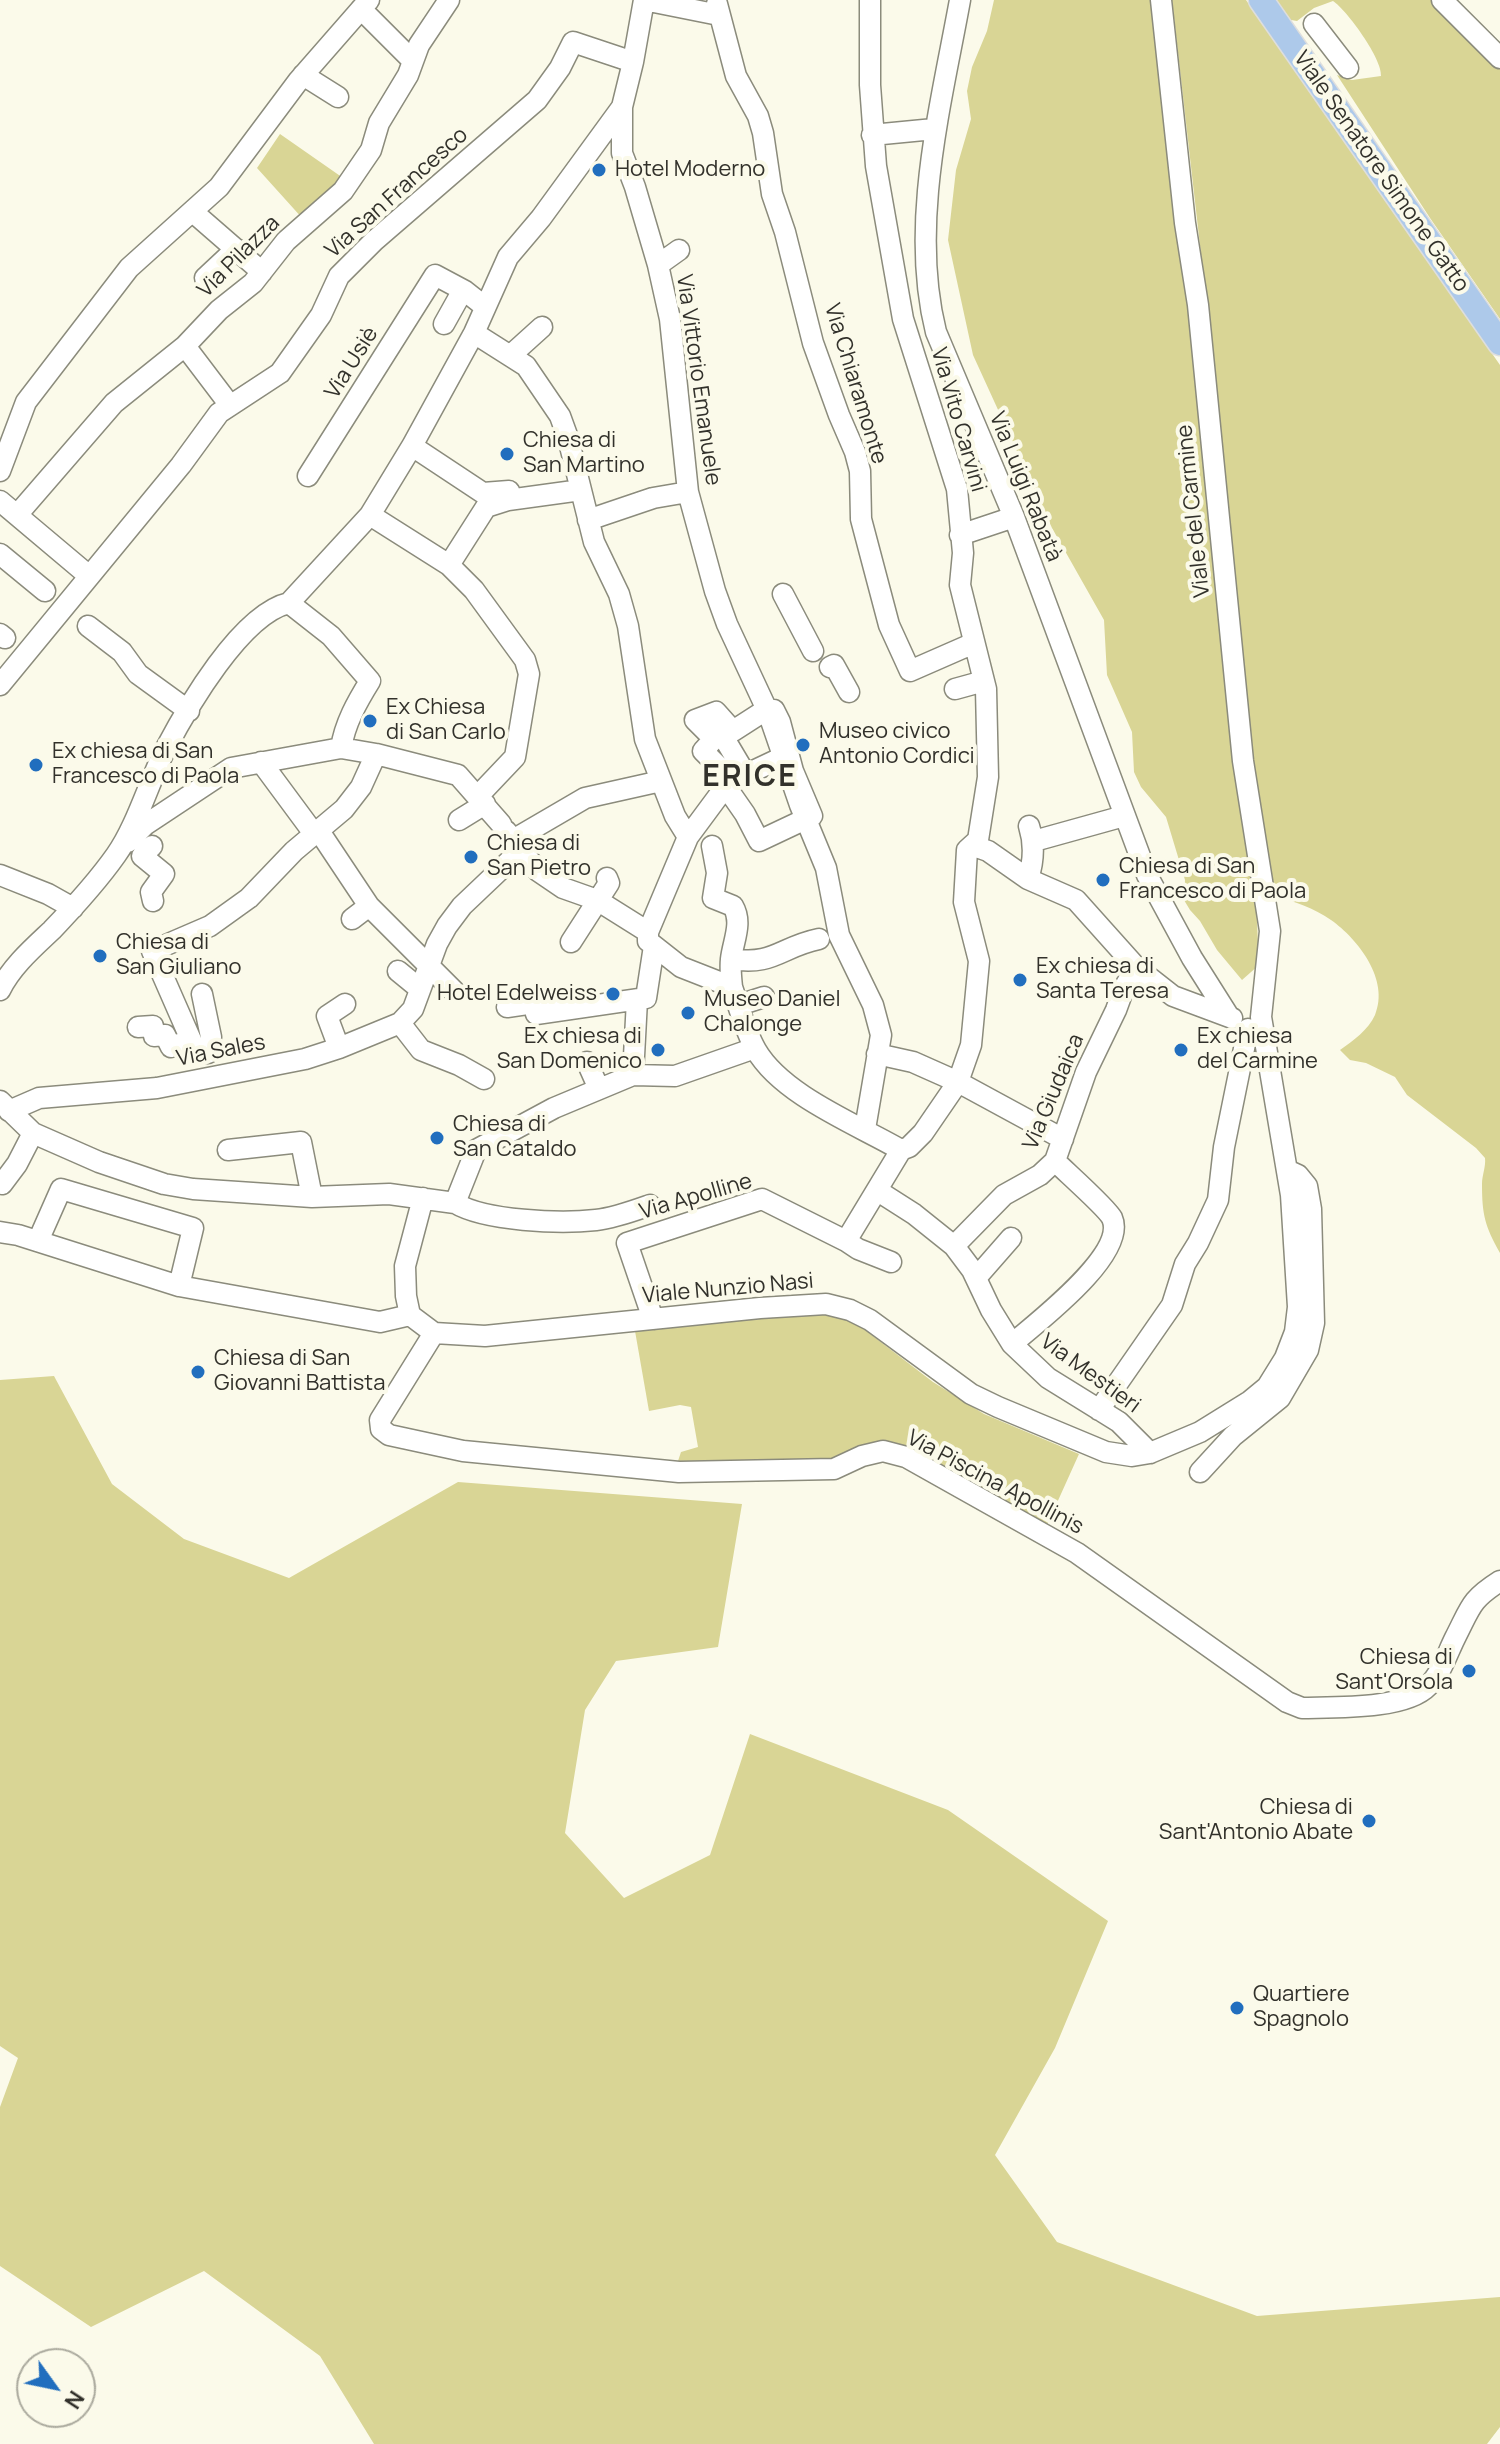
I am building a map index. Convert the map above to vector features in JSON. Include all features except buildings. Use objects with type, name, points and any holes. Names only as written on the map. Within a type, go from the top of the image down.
[{"type":"main road","name":"Viale Senatore Simone Gatto","points":[[1261,0],[1500,343]]},
{"type":"street","name":"Via Pilazza","points":[[17,515],[114,403],[185,346],[219,310],[253,283],[286,241],[352,180],[371,150],[379,123],[408,75],[419,45],[449,0]]},
{"type":"street","points":[[644,0],[717,7]]},
{"type":"street","name":"Via Vittorio Emanuele","points":[[644,0],[622,107],[622,153],[658,265],[670,319],[688,492],[715,591],[768,712]]},
{"type":"street","name":"Via Vito Carvini","points":[[870,0],[872,135],[903,319],[957,489],[963,553],[960,585],[984,681],[989,728],[988,777],[978,840],[967,850],[964,902],[979,961],[976,1008],[971,1045],[958,1082]]},
{"type":"street","name":"Via Luigi Rabatà","points":[[960,0],[934,129],[926,237],[931,314],[1014,517],[1147,875],[1228,1015]]},
{"type":"street","name":"Viale del Carmine","points":[[1161,0],[1185,223],[1198,305],[1243,761],[1270,931],[1258,1028]]},
{"type":"street","points":[[1442,0],[1500,58]]},
{"type":"street","points":[[0,471],[26,402],[129,268],[219,187],[303,75],[365,4],[412,60]]},
{"type":"street","name":"Via Chiaramonte","points":[[717,7],[736,76],[761,125],[772,194],[789,245],[813,343],[855,452],[860,471],[861,519],[889,625],[910,671],[974,643]]},
{"type":"street","points":[[1314,24],[1348,68]]},
{"type":"street","name":"Via San Francesco","points":[[0,685],[58,603],[88,575],[181,465],[219,413],[280,373],[321,315],[339,276],[374,241],[537,100],[560,68],[573,42],[633,62]]},
{"type":"street","points":[[1303,60],[1329,44]]},
{"type":"street","points":[[303,75],[338,97]]},
{"type":"street","points":[[0,990],[18,964],[93,884],[148,810],[166,749],[214,670],[236,641],[280,605],[289,603],[370,515],[474,333],[484,306],[547,223],[622,107]]},
{"type":"street","points":[[872,135],[934,129]]},
{"type":"street","points":[[193,212],[262,272]]},
{"type":"street","points":[[205,278],[236,249]]},
{"type":"street","points":[[658,265],[679,250]]},
{"type":"street","name":"Via Usiè","points":[[308,476],[435,275],[463,290]]},
{"type":"street","points":[[444,324],[463,290],[484,306]]},
{"type":"street","points":[[519,356],[542,327]]},
{"type":"street","points":[[474,333],[519,356],[560,416],[594,542],[614,580],[625,615],[645,739],[675,816],[688,837]]},
{"type":"street","points":[[185,346],[229,404]]},
{"type":"street","points":[[412,446],[483,493],[530,488],[548,495]]},
{"type":"street","points":[[588,520],[653,498],[688,492]]},
{"type":"street","points":[[449,565],[486,507],[508,500],[582,493]]},
{"type":"street","points":[[0,501],[88,575]]},
{"type":"street","points":[[370,515],[449,565],[474,590],[525,660],[529,674],[515,757],[482,800],[459,820]]},
{"type":"street","points":[[960,535],[1014,517]]},
{"type":"street","points":[[0,554],[58,603]]},
{"type":"street","points":[[783,594],[809,644]]},
{"type":"street","points":[[289,603],[331,636],[370,681],[348,722],[341,748]]},
{"type":"street","points":[[88,626],[122,652],[138,674],[189,711]]},
{"type":"street","points":[[832,666],[849,692]]},
{"type":"street","points":[[955,689],[984,681]]},
{"type":"street","points":[[774,710],[793,771],[812,816],[759,841],[729,791],[737,779],[724,738],[701,716],[716,712],[733,731],[761,713],[774,710]]},
{"type":"street","points":[[768,712],[826,868],[830,936],[873,1005],[881,1035],[865,1129]]},
{"type":"street","points":[[148,810],[231,768],[341,748],[458,775],[482,800],[538,871],[563,888],[597,900],[688,970],[735,996],[764,997]]},
{"type":"street","points":[[215,1077],[152,951],[210,926],[249,898],[294,851],[344,809],[361,787],[376,754]]},
{"type":"street","points":[[507,1007],[534,1003],[536,1014],[646,998],[650,938],[688,837],[737,779],[783,757]]},
{"type":"street","points":[[261,762],[369,906],[454,991]]},
{"type":"street","points":[[484,1079],[421,1050],[400,1023],[413,1009],[428,966],[447,926],[510,836],[585,798],[661,781]]},
{"type":"street","points":[[1028,879],[1033,864],[1032,833],[1124,816]]},
{"type":"street","points":[[152,846],[142,856],[164,874],[151,892],[153,901]]},
{"type":"street","points":[[712,846],[717,873],[713,898],[733,906],[737,912],[731,959],[735,996],[755,1048],[772,1073],[847,1122],[901,1150]]},
{"type":"street","points":[[974,846],[988,851],[1028,879],[1076,900],[1136,967],[1173,996],[1258,1028],[1243,1058],[1224,1147],[1218,1200],[1209,1222],[1185,1264],[1172,1305],[1099,1410]]},
{"type":"street","points":[[0,875],[48,894],[73,908]]},
{"type":"street","points":[[571,942],[609,883],[607,878]]},
{"type":"street","points":[[352,919],[369,906]]},
{"type":"street","points":[[731,959],[754,963],[771,958],[795,944],[830,936]]},
{"type":"street","name":"Via Giudaica","points":[[954,1246],[1004,1195],[1040,1175],[1055,1161],[1086,1072],[1136,967]]},
{"type":"street","points":[[398,971],[420,989]]},
{"type":"street","points":[[138,1027],[153,1026],[154,1036],[165,1035],[171,1047],[200,1046],[211,1037],[202,994]]},
{"type":"street","points":[[633,1075],[639,1000]]},
{"type":"street","points":[[339,1048],[327,1016],[345,1004]]},
{"type":"street","name":"Via Sales","points":[[4,1106],[39,1098],[157,1088],[305,1059],[400,1023]]},
{"type":"street","name":"Viale Nunzio Nasi","points":[[434,1333],[485,1336],[826,1304],[850,1310],[870,1320],[971,1394],[998,1407],[1106,1452],[1132,1456],[1150,1453],[1200,1432],[1267,1387],[1285,1358],[1295,1332],[1298,1307],[1287,1170],[1258,1028]]},
{"type":"street","points":[[455,1203],[476,1150],[554,1108],[633,1075],[675,1076],[755,1048]]},
{"type":"street","points":[[877,1054],[913,1062],[958,1082],[1063,1139]]},
{"type":"street","points":[[587,1062],[599,1089]]},
{"type":"street","points":[[891,1262],[846,1241],[901,1150],[909,1147],[923,1133],[958,1082]]},
{"type":"street","points":[[4,1106],[33,1133],[99,1162],[164,1184],[193,1189],[312,1197],[389,1194],[455,1203],[467,1210],[499,1217],[573,1222],[599,1220],[650,1205]]},
{"type":"street","points":[[2,1184],[17,1164],[33,1133]]},
{"type":"street","points":[[228,1150],[301,1142],[312,1197]]},
{"type":"street","points":[[1012,1344],[1078,1285],[1109,1249],[1114,1238],[1115,1227],[1108,1212],[1055,1161]]},
{"type":"street","points":[[1200,1472],[1233,1436],[1280,1398],[1308,1350],[1314,1323],[1311,1209],[1307,1186],[1298,1175],[1287,1170]]},
{"type":"street","points":[[38,1241],[61,1189],[193,1228],[186,1287]]},
{"type":"street","name":"Via Mestieri","points":[[878,1191],[914,1214],[954,1246],[976,1278],[1012,1344],[1048,1378],[1119,1422],[1150,1453]]},
{"type":"street","points":[[423,1198],[405,1266],[406,1296],[410,1315],[434,1333]]},
{"type":"street","name":"Via Apolline","points":[[653,1319],[627,1243],[762,1199],[846,1241]]},
{"type":"street","points":[[0,1232],[186,1287],[380,1322],[410,1315]]},
{"type":"street","points":[[976,1278],[1011,1238]]},
{"type":"street","name":"Via Piscina Apollinis","points":[[434,1333],[380,1420],[381,1429],[389,1435],[463,1451],[679,1472],[834,1469],[862,1456],[883,1451],[906,1457],[1077,1553],[1287,1702],[1302,1708],[1400,1701],[1417,1695],[1429,1686],[1438,1673],[1476,1596],[1500,1581]]},
{"type":"shaded area","points":[[994,0],[1153,0],[1256,901],[1259,965],[1242,980],[1217,950],[1184,900],[1185,880],[1166,817],[1141,787],[1134,772],[1132,732],[1107,675],[1104,620],[1052,528],[973,355],[948,240],[956,170],[971,119],[967,91]]},
{"type":"shaded area","points":[[1172,0],[1246,0],[1500,365],[1500,1253],[1484,1212],[1482,1184],[1485,1158],[1407,1095],[1395,1077],[1366,1063],[1350,1060],[1340,1050],[1365,1030],[1379,1002],[1375,975],[1361,949],[1341,928],[1318,912],[1274,896],[1252,753],[1214,368]]},
{"type":"shaded area","points":[[1275,0],[1433,0],[1500,67],[1500,319],[1337,75],[1352,80],[1381,76],[1376,59],[1363,36],[1333,1],[1314,8],[1297,21],[1291,20]]},
{"type":"shaded area","points":[[280,134],[346,180],[303,219],[257,168]]},
{"type":"shaded area","points":[[822,1313],[852,1320],[933,1382],[984,1414],[1079,1454],[1047,1525],[898,1447],[877,1442],[826,1462],[677,1464],[681,1452],[698,1447],[691,1407],[680,1405],[649,1411],[635,1331]]},
{"type":"shaded area","points":[[54,1376],[112,1484],[184,1539],[289,1578],[458,1482],[742,1504],[718,1647],[616,1661],[585,1710],[565,1833],[624,1898],[710,1855],[750,1734],[948,1810],[1108,1921],[1055,2048],[995,2155],[1057,2242],[1257,2316],[1500,2297],[1500,2427],[1487,2444],[374,2444],[320,2356],[204,2271],[91,2327],[0,2266],[0,2107],[18,2058],[0,2046],[0,1380]]},
{"type":"place","name":"Hotel Moderno","points":[[599,170]]},
{"type":"place","name":"Chiesa di San Martino","points":[[507,454]]},
{"type":"place","name":"Ex Chiesa di San Carlo","points":[[370,721]]},
{"type":"place","name":"Museo civico Antonio Cordici","points":[[803,745]]},
{"type":"place","name":"Ex chiesa di San Francesco di Paola","points":[[36,765]]},
{"type":"place","name":"Chiesa di San Pietro","points":[[471,857]]},
{"type":"place","name":"Chiesa di San Francesco di Paola","points":[[1103,880]]},
{"type":"place","name":"Chiesa di San Giuliano","points":[[100,956]]},
{"type":"place","name":"Ex chiesa di Santa Teresa","points":[[1020,980]]},
{"type":"place","name":"Hotel Edelweiss","points":[[613,994]]},
{"type":"place","name":"Museo Daniel Chalonge","points":[[688,1013]]},
{"type":"place","name":"Ex chiesa di San Domenico","points":[[658,1050]]},
{"type":"place","name":"Ex chiesa del Carmine","points":[[1181,1050]]},
{"type":"place","name":"Chiesa di San Cataldo","points":[[437,1138]]},
{"type":"place","name":"Chiesa di San Giovanni Battista","points":[[198,1372]]},
{"type":"place","name":"Chiesa di Sant'Orsola","points":[[1469,1671]]},
{"type":"place","name":"Chiesa di Sant'Antonio Abate","points":[[1369,1821]]},
{"type":"place","name":"Quartiere Spagnolo","points":[[1237,2008]]},
{"type":"district","name":"ERICE","points":[[750,778]]}]
